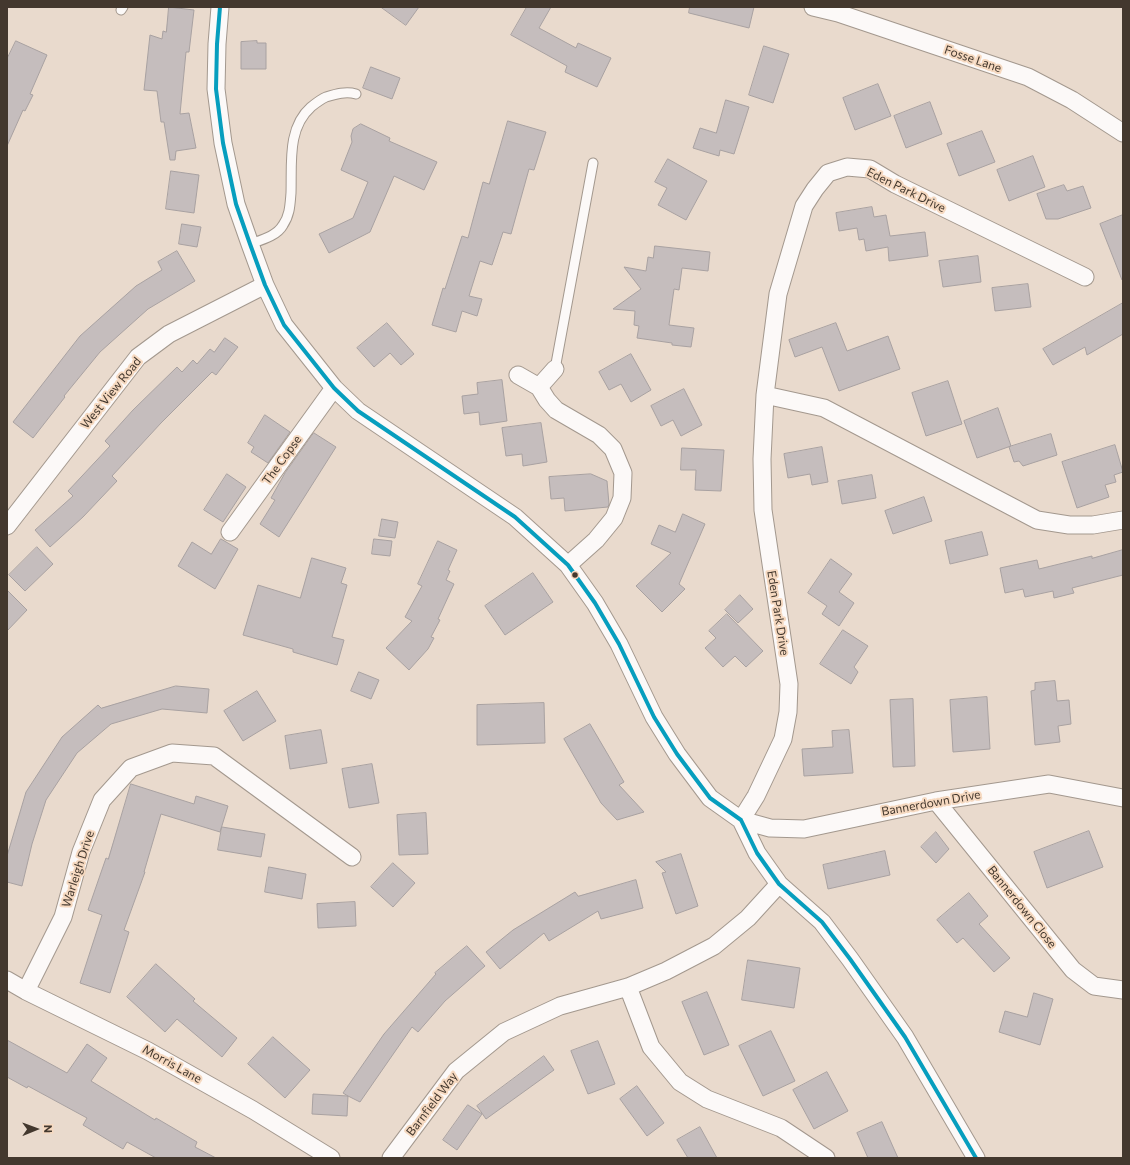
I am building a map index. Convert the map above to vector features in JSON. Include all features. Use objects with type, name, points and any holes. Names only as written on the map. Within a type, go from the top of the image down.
[{"type":"street","points":[[217,7],[216,89],[223,143],[236,204],[265,285],[284,325],[334,388],[363,414],[515,517],[568,564],[595,603],[619,644],[654,717],[677,754],[710,798],[741,820],[757,853],[779,884],[822,922],[850,959],[905,1037],[976,1158]]},
{"type":"street","name":"Fosse Lane","points":[[813,7],[838,13],[1028,77],[1072,100],[1123,133]]},
{"type":"street","name":"Eden Park Drive","points":[[741,820],[756,796],[782,739],[788,712],[789,684],[763,510],[762,459],[765,395],[778,294],[804,206],[828,173],[847,167],[870,170],[895,184],[1085,277]]},
{"type":"street","name":"West View Road","points":[[7,526],[138,357],[169,334],[265,285]]},
{"type":"street","points":[[539,387],[555,370]]},
{"type":"street","points":[[518,375],[539,387],[547,400],[556,410],[599,435],[613,449],[623,473],[622,498],[614,518],[596,540],[568,564]]},
{"type":"street","name":"The Copse","points":[[230,532],[334,388]]},
{"type":"street","points":[[765,395],[824,408],[1037,520],[1069,525],[1093,525],[1123,520]]},
{"type":"street","name":"Warleigh Drive","points":[[26,991],[63,917],[81,852],[102,800],[131,768],[172,753],[214,756],[352,857]]},
{"type":"street","name":"Bannerdown Drive","points":[[741,820],[770,828],[804,829],[936,801],[1049,784],[1123,798]]},
{"type":"street","name":"Bannerdown Close","points":[[936,801],[1073,970],[1094,986],[1123,990]]},
{"type":"street","name":"Barnfield Way","points":[[392,1158],[456,1071],[504,1032],[560,1006],[628,987],[666,971],[714,946],[748,918],[779,884]]},
{"type":"street","name":"Morris Lane","points":[[7,980],[26,991],[148,1051],[253,1110],[331,1158]]},
{"type":"street","points":[[628,987],[650,1047],[680,1082],[707,1099],[781,1128],[826,1158]]},
{"type":"lane","points":[[250,244],[266,238],[278,231],[286,221],[290,203],[294,134],[303,115],[322,98],[337,94],[356,94]]},
{"type":"lane","points":[[555,370],[593,163]]},
{"type":"building","points":[[169,7],[194,10],[189,52],[186,52],[180,114],[189,113],[196,148],[176,151],[175,160],[170,160],[164,122],[161,122],[157,91],[144,90],[150,35],[162,39],[163,31],[166,32]]},
{"type":"building","points":[[381,7],[419,7],[406,25]]},
{"type":"building","points":[[527,7],[551,7],[539,28],[576,48],[578,43],[611,58],[597,87],[565,72],[567,66],[511,35]]},
{"type":"building","points":[[690,7],[754,7],[749,28],[689,13]]},
{"type":"building","points":[[16,41],[47,55],[30,94],[33,95],[25,111],[23,110],[7,146],[7,59]]},
{"type":"building","points":[[257,41],[257,43],[266,43],[266,69],[241,69],[241,42]]},
{"type":"building","points":[[764,46],[789,54],[773,103],[749,95]]},
{"type":"building","points":[[371,67],[400,78],[392,99],[363,88]]},
{"type":"building","points":[[878,84],[891,116],[855,130],[843,98]]},
{"type":"building","points":[[726,100],[749,107],[734,154],[720,150],[719,156],[693,148],[700,128],[716,133]]},
{"type":"building","points":[[930,102],[942,134],[906,148],[894,116]]},
{"type":"building","points":[[508,121],[546,132],[534,170],[529,169],[511,234],[503,232],[492,265],[480,261],[469,296],[482,299],[477,316],[462,311],[456,332],[432,325],[443,288],[445,289],[462,236],[468,238],[483,182],[489,184]]},
{"type":"building","points":[[361,124],[390,138],[389,141],[437,162],[424,190],[394,176],[370,232],[329,253],[319,234],[353,218],[368,182],[341,170],[352,142],[351,136],[353,129]]},
{"type":"building","points":[[982,131],[995,162],[959,176],[947,144]]},
{"type":"building","points":[[1033,156],[1045,187],[1009,201],[997,170]]},
{"type":"building","points":[[668,159],[707,181],[686,220],[658,205],[667,188],[655,182]]},
{"type":"building","points":[[171,171],[199,175],[194,213],[166,209]]},
{"type":"building","points":[[1064,185],[1067,191],[1083,186],[1091,208],[1058,219],[1046,219],[1037,194]]},
{"type":"building","points":[[872,207],[874,217],[886,215],[890,236],[925,232],[928,256],[889,261],[888,247],[866,251],[864,239],[859,240],[857,228],[839,231],[836,213]]},
{"type":"building","points":[[1123,215],[1123,280],[1122,280],[1100,224]]},
{"type":"building","points":[[182,224],[201,227],[197,247],[179,244]]},
{"type":"building","points":[[655,246],[710,252],[708,271],[682,268],[679,290],[674,289],[669,325],[694,328],[691,347],[637,338],[639,326],[634,325],[635,311],[613,309],[641,289],[624,267],[646,271],[648,257],[653,258]]},
{"type":"building","points":[[177,251],[195,281],[148,309],[100,352],[64,396],[65,397],[33,438],[13,422],[80,336],[136,286],[162,270],[158,262]]},
{"type":"building","points":[[978,256],[981,282],[943,287],[939,261]]},
{"type":"building","points":[[1028,284],[1031,307],[995,311],[992,288]]},
{"type":"building","points":[[1123,303],[1123,334],[1087,355],[1085,347],[1053,365],[1043,349]]},
{"type":"building","points":[[387,323],[414,354],[401,365],[390,353],[374,367],[357,348]]},
{"type":"building","points":[[836,323],[847,351],[888,336],[900,369],[839,391],[822,347],[795,357],[789,340]]},
{"type":"building","points":[[225,338],[238,347],[216,375],[212,372],[161,423],[112,476],[117,481],[83,517],[50,547],[35,530],[73,496],[68,491],[110,446],[105,441],[133,410],[177,367],[182,372],[193,360],[197,364],[210,349],[214,352]]},
{"type":"building","points":[[631,354],[651,390],[631,402],[621,384],[609,390],[599,372]]},
{"type":"building","points":[[502,380],[507,421],[480,425],[479,412],[464,414],[462,396],[478,394],[477,383]]},
{"type":"building","points":[[948,381],[962,424],[926,436],[912,393]]},
{"type":"building","points":[[684,389],[702,425],[681,436],[673,420],[661,426],[651,406]]},
{"type":"building","points":[[998,408],[1011,446],[977,458],[964,421]]},
{"type":"building","points":[[265,415],[290,432],[268,463],[251,452],[254,447],[248,443]]},
{"type":"building","points":[[541,423],[547,462],[523,466],[522,454],[506,456],[502,428]]},
{"type":"building","points":[[314,433],[336,447],[279,537],[260,524],[275,500],[271,498],[285,473]]},
{"type":"building","points":[[1051,434],[1057,455],[1023,466],[1019,461],[1014,462],[1009,447]]},
{"type":"building","points":[[1115,445],[1123,472],[1114,475],[1116,482],[1105,485],[1109,497],[1077,508],[1062,462]]},
{"type":"building","points":[[822,447],[828,482],[812,485],[810,474],[788,478],[784,454]]},
{"type":"building","points":[[682,448],[724,450],[721,491],[695,490],[696,470],[681,470]]},
{"type":"building","points":[[227,474],[246,487],[223,522],[204,510]]},
{"type":"building","points":[[591,474],[607,481],[608,507],[565,511],[564,498],[551,499],[549,477]]},
{"type":"building","points":[[872,475],[876,498],[842,504],[838,481]]},
{"type":"building","points":[[924,497],[932,521],[893,534],[885,511]]},
{"type":"building","points":[[683,514],[705,524],[679,584],[685,589],[662,612],[636,586],[671,553],[651,544],[659,525],[675,532]]},
{"type":"building","points":[[382,519],[398,522],[395,538],[379,536]]},
{"type":"building","points":[[982,532],[988,555],[950,564],[945,541]]},
{"type":"building","points":[[221,539],[238,549],[215,589],[178,566],[192,542],[211,554]]},
{"type":"building","points":[[374,539],[392,541],[390,556],[372,554]]},
{"type":"building","points":[[438,541],[457,550],[448,570],[450,571],[446,580],[454,584],[438,619],[440,620],[431,637],[434,638],[428,649],[409,670],[386,648],[412,621],[405,617],[422,586],[418,584]]},
{"type":"building","points":[[37,547],[53,564],[25,591],[9,575]]},
{"type":"building","points":[[1123,550],[1123,575],[1072,588],[1074,593],[1054,598],[1053,591],[1025,597],[1023,589],[1005,593],[1000,568],[1037,560],[1039,569]]},
{"type":"building","points":[[312,558],[346,568],[341,583],[347,585],[332,637],[344,640],[337,665],[293,652],[293,649],[243,635],[258,585],[300,598]]},
{"type":"building","points":[[831,559],[852,574],[839,592],[854,603],[839,626],[822,614],[827,606],[808,593]]},
{"type":"building","points":[[533,573],[553,602],[505,635],[485,606]]},
{"type":"building","points":[[7,590],[27,610],[7,631]]},
{"type":"building","points":[[740,595],[753,609],[738,623],[725,610]]},
{"type":"building","points":[[727,614],[763,651],[746,667],[735,656],[723,667],[705,648],[716,638],[709,631]]},
{"type":"building","points":[[843,630],[868,646],[854,667],[858,672],[851,684],[820,664]]},
{"type":"building","points":[[359,672],[379,680],[371,699],[351,691]]},
{"type":"building","points":[[1055,681],[1057,701],[1069,700],[1071,724],[1058,726],[1060,742],[1035,745],[1031,691],[1035,690],[1035,683]]},
{"type":"building","points":[[176,686],[209,689],[207,713],[162,709],[111,724],[77,753],[46,800],[32,844],[22,886],[7,882],[7,856],[26,792],[62,737],[98,705],[101,708]]},
{"type":"building","points":[[257,691],[276,721],[243,741],[224,711]]},
{"type":"building","points":[[987,697],[990,749],[953,752],[950,700]]},
{"type":"building","points":[[913,699],[915,766],[893,767],[890,700]]},
{"type":"building","points":[[544,703],[545,743],[477,745],[477,705]]},
{"type":"building","points":[[590,724],[624,782],[619,785],[644,812],[617,820],[601,803],[564,739]]},
{"type":"building","points":[[321,730],[327,763],[290,769],[285,736]]},
{"type":"building","points":[[849,730],[853,773],[804,776],[802,749],[833,747],[832,731]]},
{"type":"building","points":[[372,764],[379,803],[349,808],[342,769]]},
{"type":"building","points":[[131,784],[194,804],[196,796],[228,806],[220,832],[161,814],[145,872],[124,930],[129,932],[110,993],[80,983],[102,915],[88,910],[106,858],[108,859]]},
{"type":"building","points":[[426,813],[428,854],[399,855],[397,815]]},
{"type":"building","points":[[222,827],[265,834],[261,857],[218,850]]},
{"type":"building","points":[[1089,831],[1103,867],[1047,888],[1034,852]]},
{"type":"building","points":[[936,832],[949,849],[936,863],[921,847]]},
{"type":"building","points":[[885,851],[890,875],[828,889],[823,865]]},
{"type":"building","points":[[681,854],[698,906],[676,914],[662,873],[666,872],[656,862]]},
{"type":"building","points":[[393,863],[415,883],[393,907],[371,887]]},
{"type":"building","points":[[269,867],[306,874],[302,899],[265,892]]},
{"type":"building","points":[[636,880],[643,908],[601,919],[598,911],[549,941],[544,933],[500,969],[486,952],[513,930],[575,892],[578,896]]},
{"type":"building","points":[[969,893],[988,916],[979,924],[1010,958],[994,972],[963,938],[957,943],[937,920]]},
{"type":"building","points":[[355,902],[356,926],[318,928],[317,904]]},
{"type":"building","points":[[467,946],[485,966],[445,1001],[418,1032],[412,1027],[360,1102],[343,1093],[384,1034],[436,974],[435,973]]},
{"type":"building","points":[[748,960],[800,968],[794,1008],[742,1000]]},
{"type":"building","points":[[156,964],[195,999],[193,1001],[237,1038],[222,1057],[177,1019],[165,1032],[127,997]]},
{"type":"building","points":[[707,992],[729,1045],[704,1055],[682,1002]]},
{"type":"building","points":[[1034,993],[1053,999],[1040,1045],[999,1032],[1005,1011],[1027,1017]]},
{"type":"building","points":[[771,1031],[795,1081],[763,1096],[739,1046]]},
{"type":"building","points":[[273,1037],[310,1070],[285,1098],[248,1064]]},
{"type":"building","points":[[7,1040],[67,1073],[87,1044],[107,1058],[91,1081],[155,1120],[156,1118],[197,1142],[195,1147],[216,1158],[156,1158],[127,1142],[123,1149],[83,1125],[87,1118],[28,1086],[27,1088],[7,1077]]},
{"type":"building","points":[[598,1041],[615,1084],[588,1094],[571,1051]]},
{"type":"building","points":[[544,1056],[554,1070],[486,1119],[477,1106]]},
{"type":"building","points":[[827,1072],[848,1111],[814,1129],[793,1090]]},
{"type":"building","points":[[637,1086],[664,1123],[647,1136],[620,1099]]},
{"type":"building","points":[[313,1094],[348,1096],[347,1116],[312,1114]]},
{"type":"building","points":[[468,1105],[482,1114],[457,1150],[443,1140]]},
{"type":"building","points":[[882,1122],[898,1158],[868,1158],[857,1133]]},
{"type":"building","points":[[700,1127],[717,1158],[688,1158],[677,1140]]},
{"type":"transit line","points":[[220,7],[216,89],[223,143],[236,204],[265,285],[284,325],[334,388],[358,411],[515,517],[568,565],[595,603],[619,644],[654,717],[677,754],[710,798],[741,820],[757,853],[779,884],[822,922],[850,959],[905,1037],[976,1158]]}]
